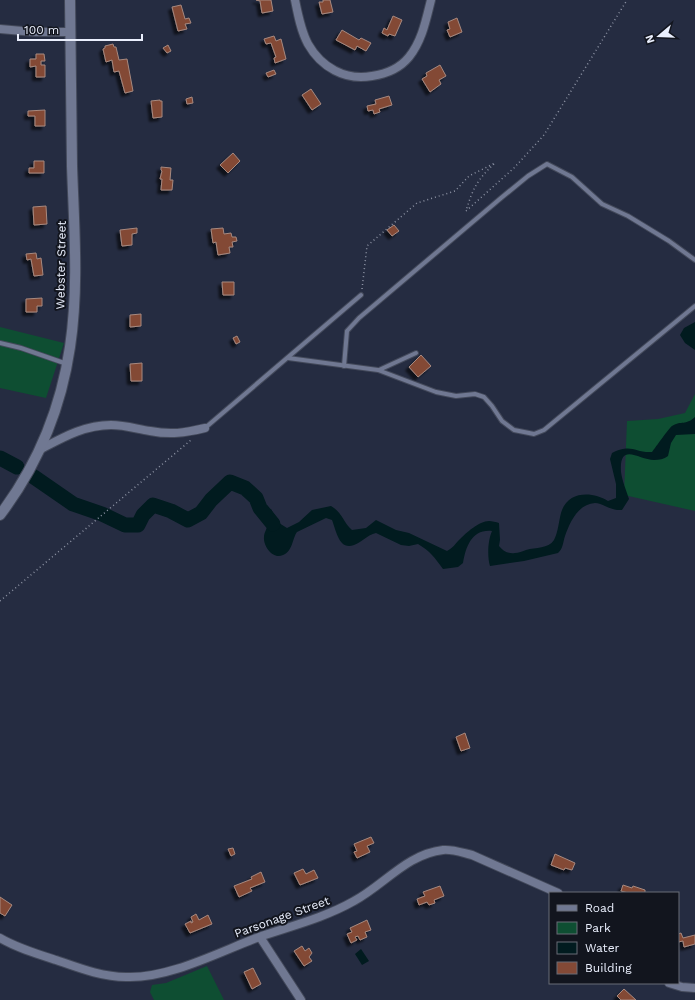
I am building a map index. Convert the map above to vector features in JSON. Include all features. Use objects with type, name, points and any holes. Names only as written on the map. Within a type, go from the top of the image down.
[{"type":"street","name":"Webster Street","points":[[0,515],[22,482],[39,450],[52,420],[67,364],[72,325],[76,256],[72,166],[70,0]]},
{"type":"street","points":[[295,0],[302,30],[308,44],[318,57],[327,66],[338,73],[363,78],[381,74],[400,66],[409,57],[417,44],[424,27],[431,0]]},
{"type":"street","points":[[0,29],[34,32],[71,32]]},
{"type":"street","points":[[39,450],[74,432],[94,427],[110,425],[130,426],[149,431],[176,434],[205,428]]},
{"type":"street","name":"Parsonage Street","points":[[0,938],[85,970],[126,978],[149,976],[172,970],[339,909],[356,900],[406,864],[427,854],[442,850],[459,851],[472,855],[556,892]]},
{"type":"street","points":[[260,937],[301,1000]]},
{"type":"street","points":[[672,984],[695,988]]},
{"type":"lane","points":[[344,366],[347,331],[359,318],[501,198],[528,176],[547,164],[572,177],[602,204],[628,216],[695,260]]},
{"type":"lane","points":[[205,428],[361,295]]},
{"type":"lane","points":[[288,358],[378,370],[436,392],[456,396],[474,394],[484,397],[502,421],[514,430],[534,434],[544,430],[695,306]]},
{"type":"lane","points":[[0,343],[21,348],[67,364]]},
{"type":"lane","points":[[378,370],[416,354]]},
{"type":"path","points":[[361,295],[367,246],[417,203],[455,191],[469,176],[495,163],[482,176],[474,189],[466,211],[514,168],[544,135],[627,0]]},
{"type":"path","points":[[0,601],[193,438]]},
{"type":"green space","points":[[0,327],[64,343],[46,398],[0,388]]},
{"type":"green space","points":[[695,394],[695,511],[624,495],[627,421],[658,419],[685,413]]},
{"type":"green space","points":[[207,966],[224,1000],[154,1000],[150,992],[152,985],[166,983]]},
{"type":"water","points":[[695,322],[695,350],[685,343],[680,335],[684,328]]},
{"type":"water","points":[[695,417],[695,434],[676,435],[671,443],[668,456],[654,460],[631,454],[623,457],[621,472],[629,499],[622,510],[595,503],[589,504],[579,510],[569,525],[562,547],[558,553],[524,561],[490,566],[488,548],[492,531],[485,531],[479,533],[471,540],[463,563],[458,567],[443,569],[426,549],[418,544],[409,546],[401,545],[376,533],[354,545],[345,545],[339,538],[332,520],[326,518],[297,532],[291,548],[283,555],[276,556],[272,554],[264,541],[264,535],[268,525],[260,508],[271,509],[279,523],[287,528],[299,522],[312,510],[331,506],[338,511],[346,524],[352,530],[366,528],[376,520],[396,530],[409,533],[447,551],[473,528],[481,523],[489,521],[499,523],[499,546],[506,552],[516,553],[545,546],[554,540],[561,513],[569,500],[581,495],[595,496],[608,501],[616,498],[616,484],[610,459],[612,453],[624,449],[652,452],[672,426],[692,420]]},
{"type":"water","points":[[361,949],[369,961],[362,965],[355,954]]},
{"type":"building","points":[[256,0],[271,0],[273,11],[262,13],[260,1]]},
{"type":"building","points":[[323,0],[330,0],[333,12],[322,14],[319,2],[323,2]]},
{"type":"building","points":[[181,5],[185,19],[189,18],[191,23],[185,24],[187,29],[178,31],[172,7]]},
{"type":"building","points":[[393,16],[402,20],[395,36],[389,34],[388,36],[382,33],[384,28],[387,30]]},
{"type":"building","points":[[457,18],[462,32],[450,37],[447,30],[450,29],[448,22]]},
{"type":"building","points":[[342,30],[359,40],[361,38],[371,43],[366,51],[357,46],[355,50],[336,40]]},
{"type":"building","points":[[274,36],[276,41],[281,39],[286,59],[275,63],[274,58],[276,57],[271,43],[266,44],[264,39]]},
{"type":"building","points":[[113,44],[114,47],[116,47],[119,60],[127,59],[133,91],[125,93],[119,71],[114,72],[112,60],[106,62],[103,49],[105,46]]},
{"type":"building","points":[[168,45],[171,51],[167,53],[163,48]]},
{"type":"building","points":[[36,54],[44,54],[45,61],[41,61],[41,65],[45,65],[45,77],[36,77],[36,66],[30,67],[30,59],[36,59]]},
{"type":"building","points":[[440,65],[446,76],[439,80],[441,84],[430,92],[422,79],[427,76],[426,73]]},
{"type":"building","points":[[274,70],[276,74],[268,77],[266,73]]},
{"type":"building","points":[[311,89],[321,104],[312,110],[302,95]]},
{"type":"building","points":[[389,96],[392,105],[379,109],[380,112],[374,114],[373,110],[368,111],[367,106],[376,104],[375,100]]},
{"type":"building","points":[[192,97],[193,103],[187,104],[186,99]]},
{"type":"building","points":[[151,101],[162,101],[162,117],[153,118]]},
{"type":"building","points":[[45,110],[45,126],[35,126],[35,116],[28,116],[28,111]]},
{"type":"building","points":[[233,153],[240,161],[228,173],[220,165]]},
{"type":"building","points":[[34,161],[44,161],[44,173],[29,173],[29,168],[34,168]]},
{"type":"building","points":[[161,167],[171,168],[170,180],[173,180],[172,190],[161,190]]},
{"type":"building","points":[[46,206],[47,224],[34,225],[33,207]]},
{"type":"building","points":[[394,225],[399,231],[392,236],[387,230]]},
{"type":"building","points":[[137,228],[137,233],[132,234],[132,245],[122,246],[120,230]]},
{"type":"building","points":[[223,228],[224,234],[231,233],[232,237],[236,237],[237,241],[232,242],[233,247],[229,247],[230,253],[218,255],[216,242],[213,243],[211,229]]},
{"type":"building","points":[[36,253],[37,259],[41,258],[43,275],[34,276],[31,259],[27,260],[26,254]]},
{"type":"building","points":[[222,282],[234,282],[234,295],[223,295]]},
{"type":"building","points":[[42,298],[42,306],[37,306],[37,312],[26,312],[26,299]]},
{"type":"building","points":[[141,314],[141,326],[130,327],[130,315]]},
{"type":"building","points":[[237,336],[240,342],[236,344],[233,338]]},
{"type":"building","points":[[421,355],[431,366],[418,377],[409,367]]},
{"type":"building","points":[[142,363],[142,381],[131,381],[130,364]]},
{"type":"building","points":[[465,733],[470,748],[461,751],[456,737]]},
{"type":"building","points":[[371,837],[374,843],[367,846],[370,852],[357,858],[354,852],[357,851],[354,844]]},
{"type":"building","points":[[233,848],[235,854],[231,856],[228,849]]},
{"type":"building","points":[[555,854],[575,863],[572,870],[565,868],[564,870],[551,865]]},
{"type":"building","points":[[303,869],[306,874],[314,870],[318,878],[300,885],[294,873]]},
{"type":"building","points":[[261,872],[265,882],[250,888],[252,891],[239,897],[234,886],[252,879],[251,877]]},
{"type":"building","points":[[623,885],[632,888],[633,886],[645,890],[645,892],[624,892],[621,891]]},
{"type":"building","points":[[440,886],[444,896],[434,900],[435,903],[429,905],[427,902],[419,905],[417,899],[425,896],[423,892]]},
{"type":"building","points":[[0,897],[12,905],[5,916],[0,913]]},
{"type":"building","points":[[196,914],[199,920],[208,915],[212,924],[190,933],[185,924],[191,921],[191,923],[193,922],[191,917]]},
{"type":"building","points":[[367,920],[371,930],[365,932],[367,937],[360,940],[358,936],[355,937],[357,940],[351,943],[347,934],[352,932],[350,928]]},
{"type":"building","points":[[681,933],[683,938],[695,935],[695,944],[684,947],[683,941],[679,942],[679,934]]},
{"type":"building","points":[[302,946],[305,951],[309,948],[312,953],[309,957],[312,961],[304,966],[294,951]]},
{"type":"building","points":[[253,968],[261,984],[252,989],[244,972]]},
{"type":"building","points":[[624,989],[636,1000],[621,1000],[617,996]]},
{"type":"waterway","points":[[0,458],[17,467]]},
{"type":"waterway","points":[[34,477],[73,504],[102,514],[125,525],[138,525],[143,515],[153,505],[171,511],[188,520],[201,513],[211,500],[230,482],[245,488],[256,498],[260,508],[273,524]]}]
